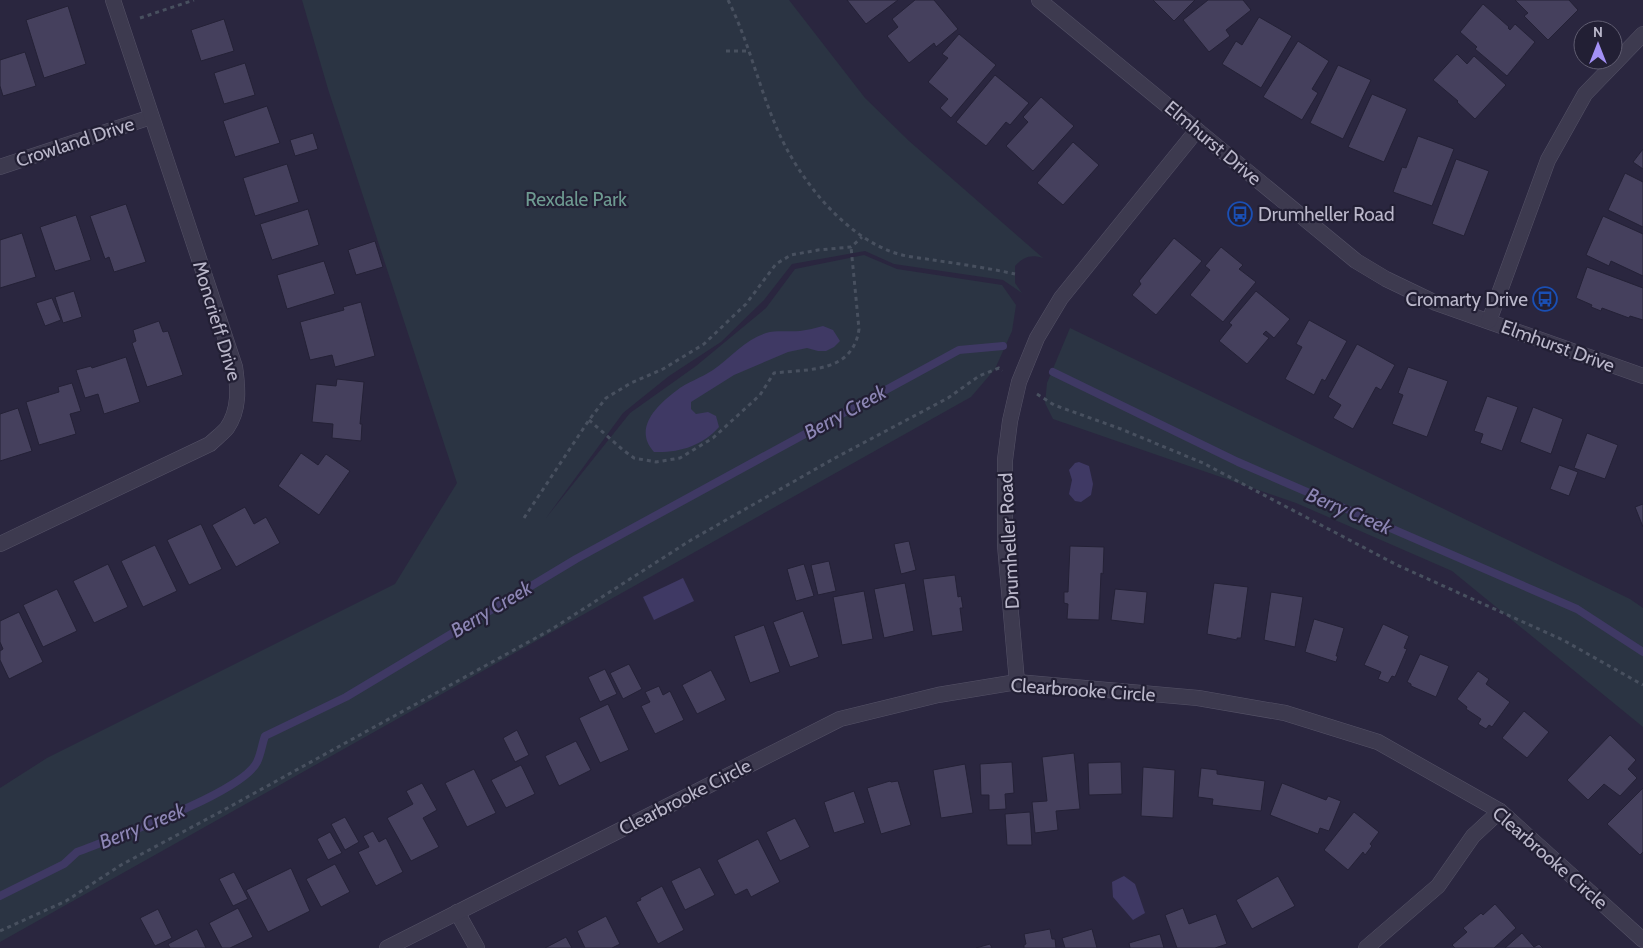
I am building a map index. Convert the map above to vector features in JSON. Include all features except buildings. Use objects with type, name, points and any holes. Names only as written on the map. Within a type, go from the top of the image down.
[{"type":"street","name":"Moncrieff Drive","points":[[0,544],[210,444],[227,428],[236,409],[238,389],[235,367],[113,0]]},
{"type":"street","name":"Elmhurst Drive","points":[[1039,0],[1356,261],[1386,279],[1436,303],[1643,376]]},
{"type":"street","points":[[1489,321],[1548,160],[1585,94],[1643,34]]},
{"type":"street","name":"Crowland Drive","points":[[0,167],[151,117]]},
{"type":"street","name":"Drumheller Road","points":[[1017,682],[1005,545],[1005,460],[1010,421],[1019,382],[1037,338],[1061,298],[1197,130]]},
{"type":"street","name":"Clearbrooke Circle","points":[[387,948],[840,720],[938,694],[1017,682],[1198,698],[1286,713],[1378,742],[1500,811],[1643,940]]},
{"type":"street","points":[[1366,948],[1438,886],[1473,836],[1500,811]]},
{"type":"street","points":[[457,912],[477,948]]},
{"type":"path","points":[[121,24],[194,0]]},
{"type":"path","points":[[728,0],[750,51],[778,131],[793,159],[810,184],[841,220],[862,237],[896,253],[1015,274]]},
{"type":"path","points":[[726,52],[750,51]]},
{"type":"path","points":[[524,518],[589,420],[606,398],[631,383],[663,369],[704,344],[746,304],[776,264],[791,255],[851,247],[862,237]]},
{"type":"path","points":[[589,420],[634,458],[656,462],[680,458],[713,438],[760,395],[774,373],[824,367],[845,359],[858,343],[859,329],[851,247]]},
{"type":"path","points":[[0,931],[66,901],[121,865],[231,807],[552,629],[691,540],[835,458],[948,398],[979,376],[999,368],[1054,405],[1121,429],[1203,463],[1396,565],[1563,640],[1643,685]]},
{"type":"green space","name":"Rexdale Park","points":[[302,0],[789,0],[865,98],[909,141],[1043,258],[1028,257],[1021,260],[1015,266],[1015,283],[1022,293],[1003,280],[894,264],[865,251],[792,264],[764,300],[721,342],[669,376],[623,413],[546,518],[630,413],[696,366],[766,308],[795,269],[864,255],[897,269],[1002,285],[1016,305],[1012,331],[995,369],[971,397],[0,942],[0,788],[47,758],[395,584],[457,483],[328,89]]},
{"type":"green space","points":[[1070,328],[1630,599],[1643,608],[1643,727],[1452,571],[1296,503],[1053,419],[1045,403],[1047,383]]},
{"type":"shaded area","points":[[823,326],[833,330],[840,341],[834,347],[826,351],[807,348],[788,352],[734,375],[691,402],[691,409],[696,414],[708,412],[716,416],[719,427],[712,434],[698,444],[681,450],[654,452],[648,443],[646,427],[655,411],[676,391],[713,370],[745,344],[759,336],[770,332],[809,330]]},
{"type":"shaded area","points":[[1079,462],[1089,466],[1093,484],[1091,495],[1081,502],[1075,501],[1069,494],[1072,480],[1069,470],[1075,463]]},
{"type":"shaded area","points":[[683,578],[694,601],[654,620],[643,597]]},
{"type":"shaded area","points":[[1124,876],[1135,884],[1145,913],[1133,920],[1113,897],[1112,882]]},
{"type":"waterway","name":"Berry Creek","points":[[0,896],[64,864],[77,852],[146,826],[228,787],[246,774],[257,762],[265,736],[346,697],[576,559],[959,350],[1003,346]]},
{"type":"waterway","name":"Berry Creek","points":[[1053,372],[1238,462],[1577,609],[1643,652]]},
{"type":"place","name":"Drumheller Road","points":[[1240,214]]},
{"type":"place","name":"Cromarty Drive","points":[[1545,299]]}]
